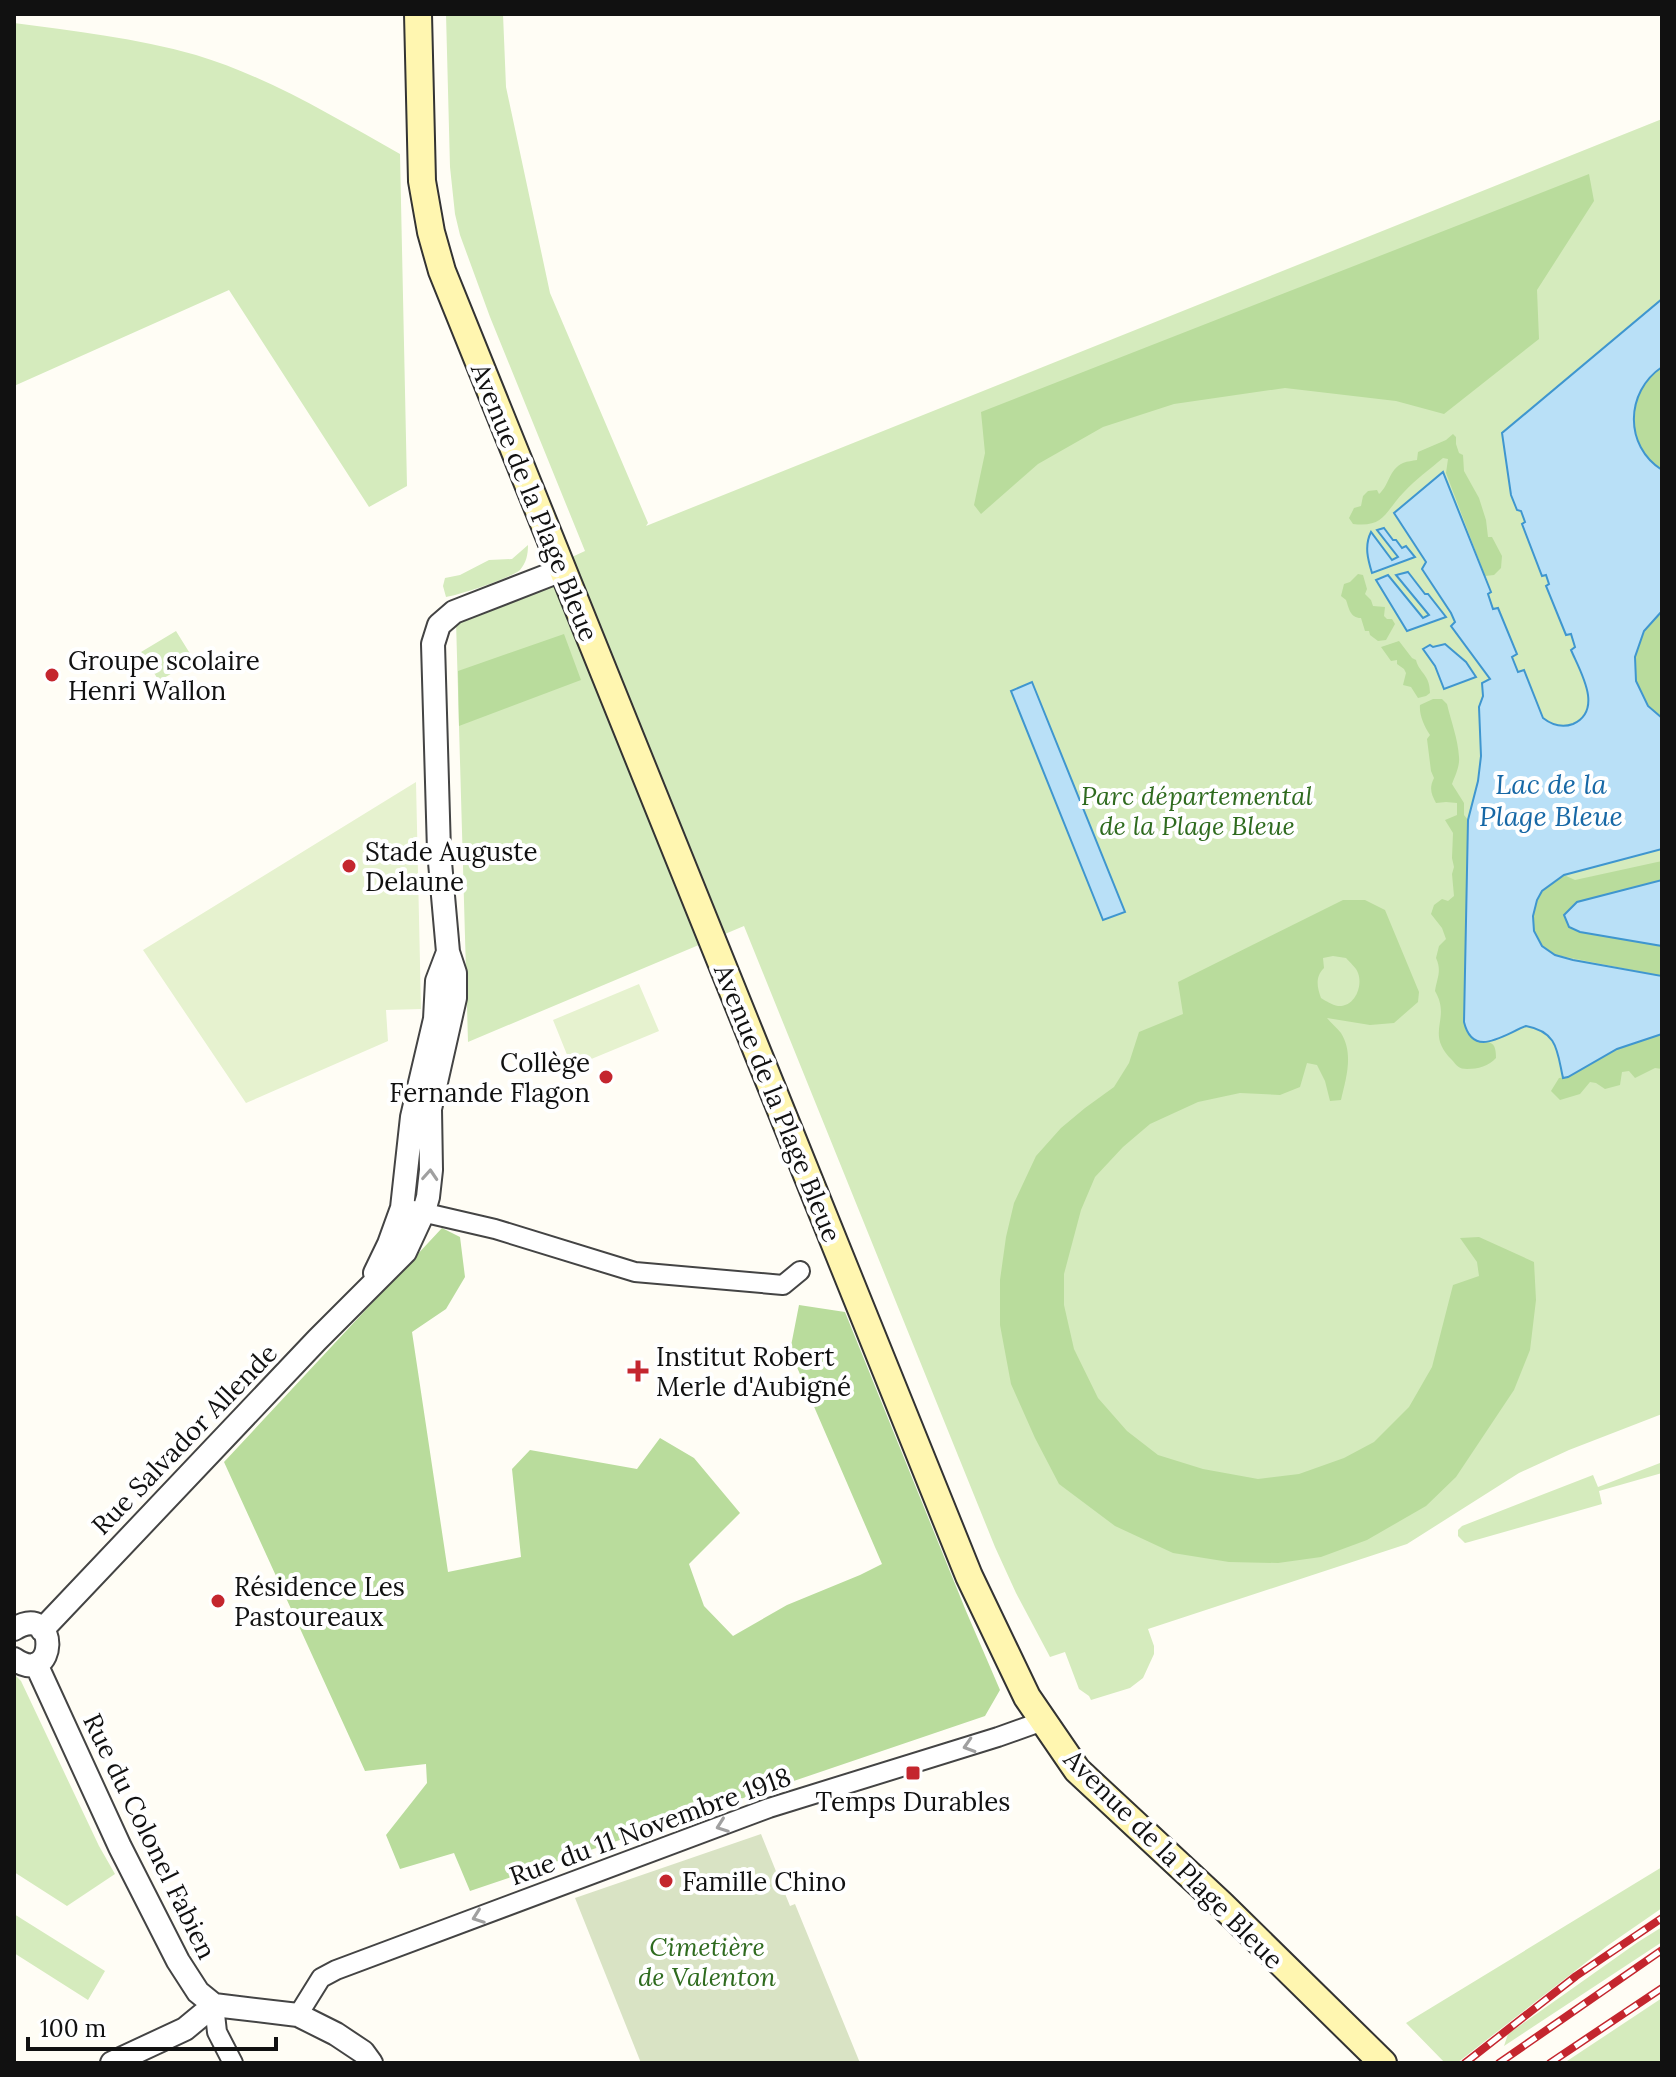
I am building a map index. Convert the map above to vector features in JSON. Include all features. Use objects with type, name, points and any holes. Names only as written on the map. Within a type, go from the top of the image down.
[{"type":"main road","name":"Avenue de la Plage Bleue","points":[[418,14],[422,181],[442,271],[969,1576],[1027,1697],[1077,1770],[1221,1904],[1383,2063]]},
{"type":"street","name":"Rue Salvador Allende","points":[[42,1630],[367,1288],[405,1252],[413,1210],[428,1197],[430,1109],[455,998],[455,973],[448,952],[439,851],[433,644],[439,625],[454,612],[562,570]]},
{"type":"street","points":[[413,1210],[553,1246],[635,1272],[783,1285],[800,1271]]},
{"type":"street","points":[[14,1629],[21,1625],[36,1625],[49,1642],[46,1655],[25,1662]]},
{"type":"street","name":"Rue du Colonel Fabien","points":[[25,1662],[178,1961],[198,1992],[214,2005]]},
{"type":"street","name":"Rue du 11 Novembre 1918","points":[[298,2015],[321,1978],[336,1970],[769,1808],[1043,1721]]},
{"type":"street","points":[[214,2005],[217,2032],[233,2063]]},
{"type":"street","points":[[112,2063],[185,2029],[214,2005],[298,2015],[336,2034],[363,2052],[371,2063]]},
{"type":"green space","name":"Parc départemental de la Plage Bleue","points":[[446,14],[503,14],[506,87],[550,293],[648,523],[646,526],[1662,119],[1662,1414],[1519,1473],[1407,1544],[1148,1629],[1154,1654],[1143,1678],[1130,1688],[1091,1700],[1079,1689],[1065,1652],[1050,1657],[995,1547],[744,926],[468,1042],[456,621],[524,579],[585,551],[460,235],[450,167]]},
{"type":"green space","points":[[14,23],[151,44],[223,64],[301,99],[400,154],[407,486],[369,507],[229,290],[14,386]]},
{"type":"green space","points":[[1589,174],[1594,201],[1537,290],[1539,339],[1444,414],[1396,401],[1285,388],[1174,404],[1103,427],[1038,464],[981,514],[974,505],[985,453],[981,412]]},
{"type":"green space","points":[[1662,367],[1662,470],[1641,447],[1634,418],[1641,390]]},
{"type":"green space","points":[[1453,434],[1459,453],[1463,455],[1464,471],[1479,498],[1488,537],[1492,537],[1502,556],[1501,568],[1494,575],[1485,576],[1446,473],[1448,459],[1443,458],[1418,478],[1378,521],[1353,524],[1349,518],[1354,508],[1361,506],[1363,496],[1368,491],[1377,490],[1379,494],[1382,491],[1398,466],[1417,460],[1418,452]]},
{"type":"green space","points":[[528,545],[520,570],[484,586],[446,597],[443,586],[445,578],[460,575],[489,560],[512,559]]},
{"type":"green space","points":[[1358,574],[1363,575],[1367,589],[1365,594],[1373,606],[1385,607],[1384,616],[1395,624],[1386,640],[1378,641],[1369,631],[1365,631],[1361,618],[1352,614],[1341,596],[1344,584]]},
{"type":"green space","points":[[1662,611],[1662,718],[1648,706],[1636,681],[1635,656],[1644,631]]},
{"type":"green space","points":[[176,631],[194,660],[159,681],[141,652]]},
{"type":"green space","points":[[564,634],[581,680],[459,726],[458,671]]},
{"type":"green space","points":[[1399,641],[1416,660],[1426,678],[1430,693],[1426,696],[1418,698],[1411,687],[1403,685],[1404,669],[1397,664],[1397,660],[1391,661],[1381,647]]},
{"type":"green space","points":[[1442,699],[1447,704],[1457,744],[1459,764],[1452,784],[1464,803],[1464,815],[1468,820],[1467,848],[1482,1043],[1492,1044],[1496,1054],[1490,1063],[1471,1069],[1455,1064],[1444,1050],[1439,1034],[1441,1010],[1435,991],[1439,971],[1436,958],[1439,946],[1446,939],[1431,914],[1434,905],[1454,896],[1453,833],[1445,820],[1457,815],[1457,803],[1436,803],[1432,794],[1434,778],[1427,739],[1430,735],[1422,720],[1420,705]]},
{"type":"green space","name":"Stade Auguste Delaune","points":[[416,782],[421,1009],[386,1010],[388,1041],[246,1103],[143,950]]},
{"type":"green space","points":[[1662,861],[1662,880],[1577,902],[1580,932],[1662,946],[1662,976],[1556,955],[1540,944],[1533,924],[1534,909],[1539,895],[1553,881],[1564,875],[1575,880]]},
{"type":"green space","points":[[1343,900],[1365,900],[1385,910],[1419,992],[1418,1002],[1394,1023],[1370,1025],[1327,1018],[1341,1033],[1347,1049],[1348,1066],[1341,1100],[1330,1101],[1317,1065],[1307,1063],[1300,1087],[1280,1095],[1240,1093],[1198,1102],[1150,1124],[1095,1177],[1081,1210],[1064,1274],[1064,1305],[1074,1349],[1098,1398],[1127,1431],[1158,1455],[1203,1469],[1258,1479],[1299,1474],[1344,1458],[1374,1442],[1409,1407],[1432,1367],[1453,1285],[1479,1276],[1477,1262],[1460,1238],[1479,1237],[1534,1262],[1536,1300],[1530,1350],[1514,1390],[1456,1477],[1426,1506],[1367,1540],[1321,1557],[1278,1563],[1229,1562],[1173,1553],[1115,1526],[1059,1484],[1011,1384],[1000,1325],[1000,1280],[1014,1203],[1036,1156],[1061,1128],[1114,1087],[1129,1063],[1139,1032],[1183,1014],[1178,982]],"holes":[[[1323,958],[1346,958],[1357,971],[1359,984],[1353,999],[1338,1006],[1321,998],[1318,979],[1324,968]]]},
{"type":"green space","points":[[639,984],[659,1031],[572,1067],[553,1020]]},
{"type":"green space","points":[[1662,1034],[1662,1069],[1655,1068],[1635,1078],[1629,1071],[1622,1072],[1620,1085],[1605,1089],[1590,1082],[1580,1094],[1560,1100],[1551,1091],[1559,1078],[1568,1077],[1617,1049]]},
{"type":"green space","points":[[442,1228],[460,1237],[465,1277],[446,1309],[412,1332],[448,1572],[521,1557],[512,1469],[530,1450],[637,1469],[660,1438],[694,1458],[740,1513],[689,1564],[704,1606],[733,1636],[787,1605],[882,1564],[790,1351],[799,1305],[845,1312],[1000,1690],[985,1716],[470,1891],[454,1853],[400,1869],[386,1835],[427,1783],[426,1764],[365,1771],[224,1462]]},
{"type":"green space","points":[[1660,1463],[1662,1473],[1599,1491],[1602,1504],[1465,1543],[1458,1536],[1462,1526],[1593,1475],[1598,1487]]},
{"type":"green space","points":[[14,1674],[21,1681],[115,1874],[67,1906],[14,1872]]},
{"type":"green space","name":"Cimetière de Valenton","points":[[761,1834],[790,1906],[795,1904],[860,2063],[641,2063],[575,1898]]},
{"type":"green space","points":[[1662,1867],[1662,1908],[1607,1946],[1457,2063],[1445,2063],[1406,2023]]},
{"type":"green space","points":[[14,1914],[105,1971],[88,2000],[14,1953]]},
{"type":"green space","points":[[1662,1927],[1662,1942],[1504,2046],[1508,2034]]},
{"type":"green space","points":[[1662,1998],[1662,2063],[1564,2063]]},
{"type":"water","name":"Lac de la Plage Bleue","points":[[1662,299],[1662,367],[1641,390],[1634,419],[1641,447],[1662,470],[1662,611],[1644,631],[1635,657],[1636,681],[1648,706],[1662,718],[1662,849],[1564,875],[1542,891],[1533,916],[1534,931],[1542,946],[1555,955],[1662,976],[1662,1034],[1617,1049],[1563,1078],[1554,1044],[1537,1029],[1526,1026],[1482,1042],[1474,1040],[1464,1022],[1468,820],[1481,756],[1479,707],[1483,696],[1482,683],[1490,679],[1451,626],[1455,622],[1451,613],[1422,569],[1426,562],[1394,513],[1443,472],[1491,592],[1488,594],[1493,609],[1498,608],[1517,654],[1512,657],[1518,672],[1524,670],[1543,718],[1565,726],[1582,718],[1588,700],[1584,679],[1571,650],[1575,647],[1571,634],[1566,635],[1546,586],[1549,584],[1546,575],[1542,576],[1522,524],[1525,522],[1521,511],[1517,510],[1511,495],[1502,433]]},
{"type":"water","points":[[1384,528],[1393,540],[1402,548],[1406,546],[1415,557],[1372,573],[1367,548],[1371,532],[1392,560],[1398,557],[1377,530]]},
{"type":"water","points":[[1408,572],[1446,617],[1407,631],[1376,580],[1388,575],[1423,618],[1429,615],[1396,575]]},
{"type":"water","points":[[1445,644],[1466,662],[1476,677],[1444,689],[1435,666],[1423,649]]},
{"type":"water","points":[[1032,682],[1125,912],[1103,920],[1011,691]]},
{"type":"water","points":[[1662,880],[1662,946],[1580,932],[1569,927],[1564,915],[1577,902]]},
{"type":"railway","points":[[1465,2063],[1576,1976],[1662,1918]]},
{"type":"railway","points":[[1499,2063],[1662,1950]]},
{"type":"railway","points":[[1550,2063],[1662,1988]]},
{"type":"place","name":"Groupe scolaire Henri Wallon","points":[[52,675]]},
{"type":"place","name":"Stade Auguste Delaune","points":[[349,866]]},
{"type":"place","name":"Collège Fernande Flagon","points":[[606,1077]]},
{"type":"place","name":"Institut Robert Merle d'Aubigné","points":[[638,1371]]},
{"type":"place","name":"Résidence Les Pastoureaux","points":[[218,1601]]},
{"type":"place","name":"Temps Durables","points":[[913,1773]]},
{"type":"place","name":"Famille Chino","points":[[666,1881]]}]
